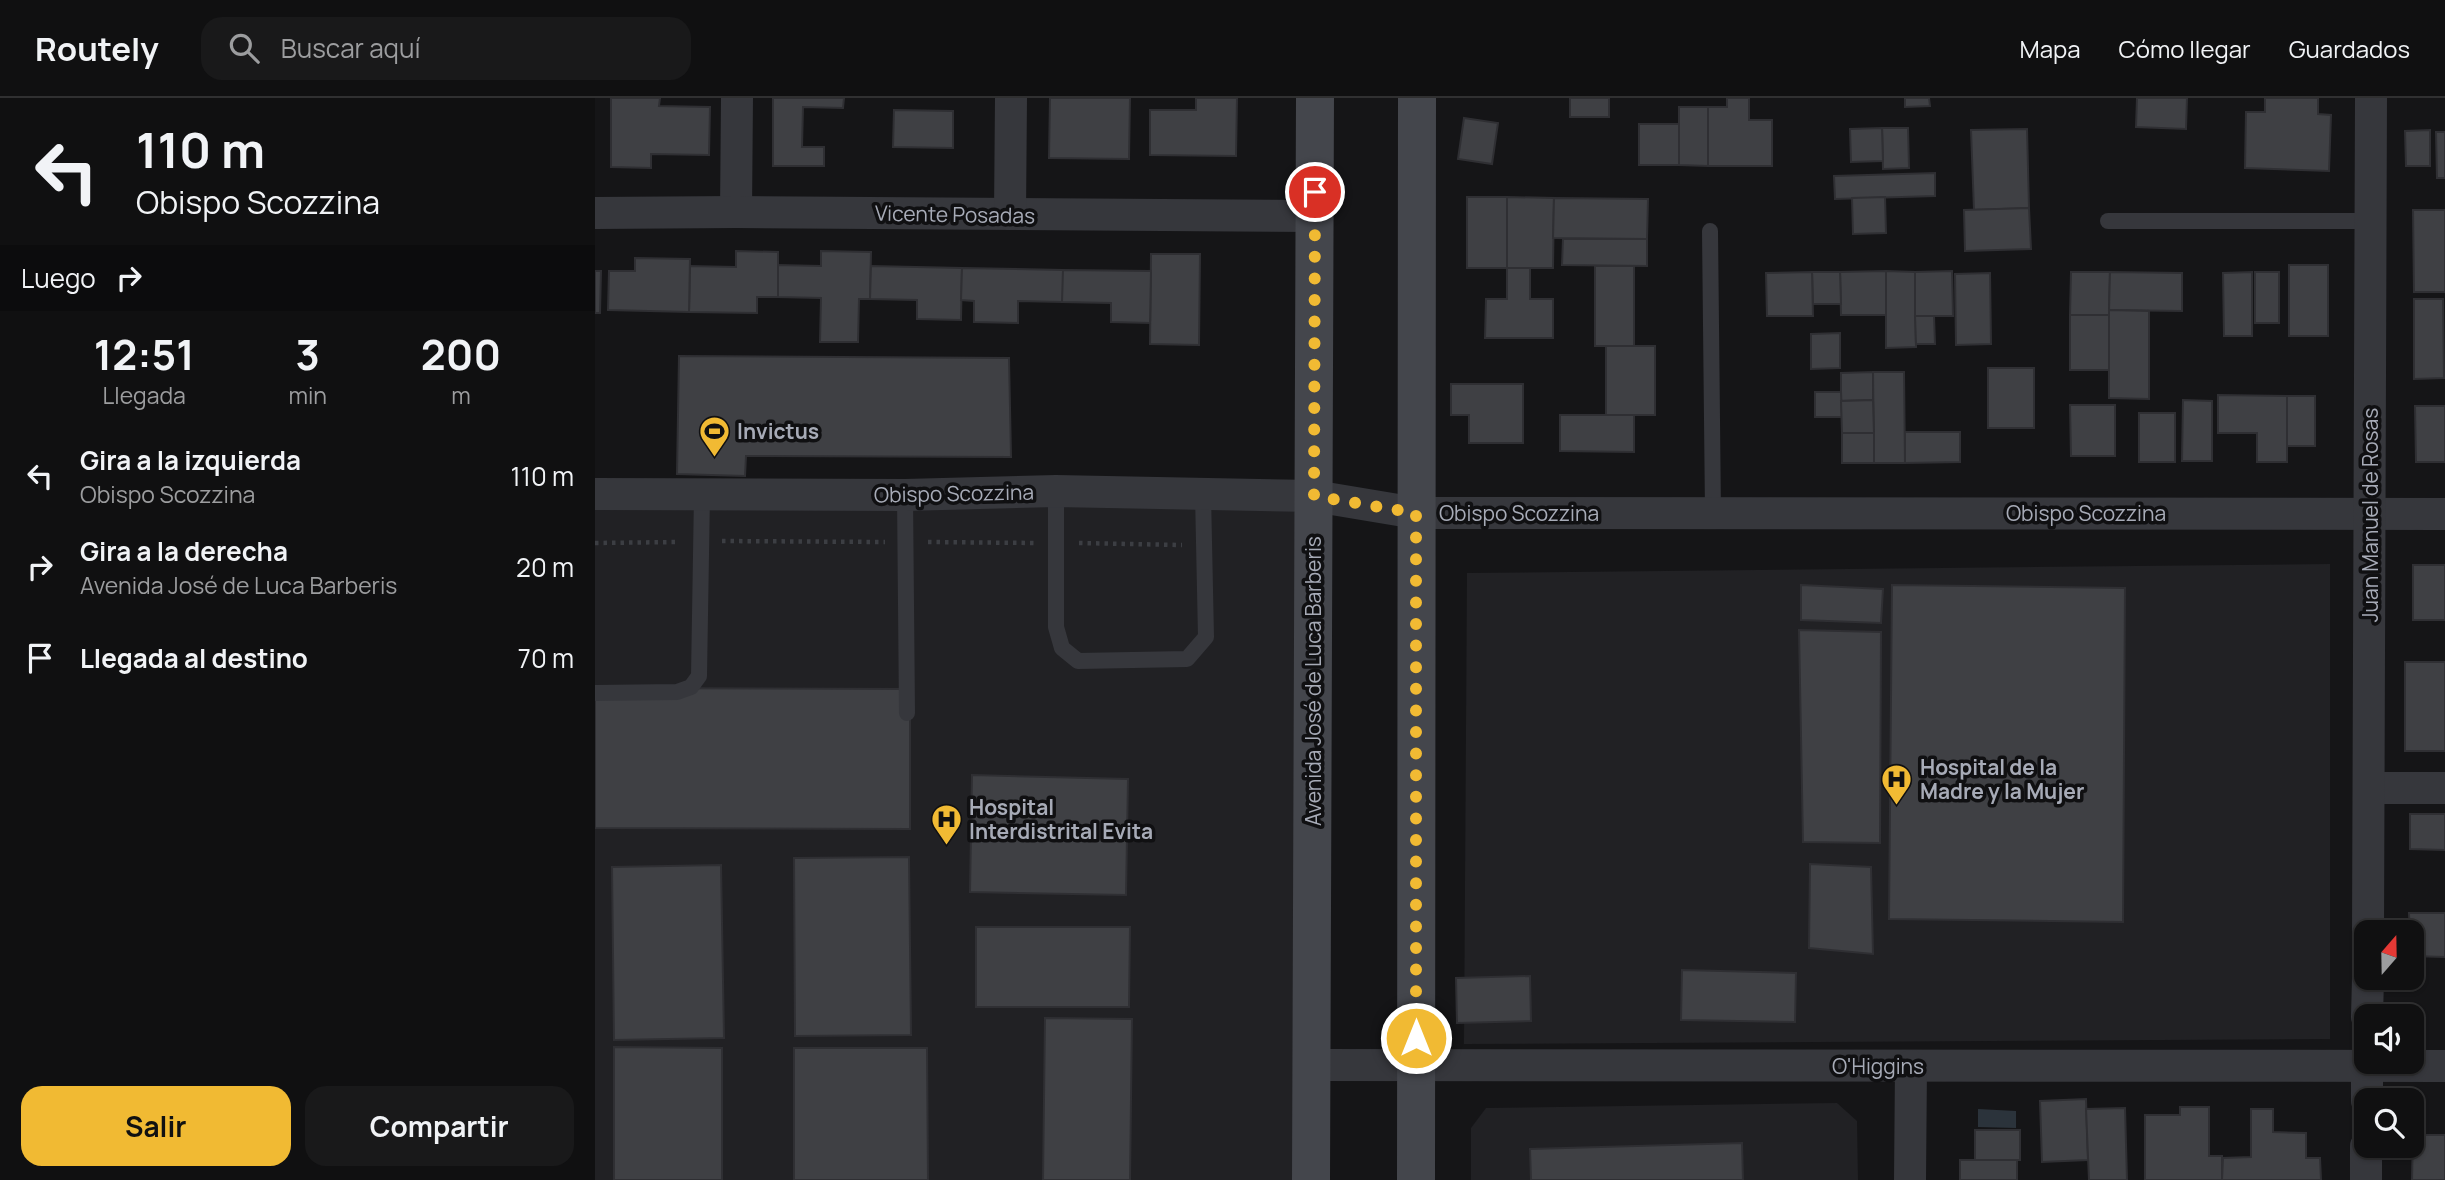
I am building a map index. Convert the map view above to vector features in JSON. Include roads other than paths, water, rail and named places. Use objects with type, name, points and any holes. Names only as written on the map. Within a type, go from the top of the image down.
[{"type":"main road","name":"Avenida José de Luca Barberis","points":[[1311,1180],[1315,98]]},
{"type":"main road","points":[[1416,1180],[1417,98]]},
{"type":"street","points":[[736,212],[737,98]]},
{"type":"street","points":[[1010,214],[1011,98]]},
{"type":"street","name":"Juan Manuel de Rosas","points":[[2368,920],[2371,98]]},
{"type":"street","name":"Vicente Posadas","points":[[595,213],[1315,216]]},
{"type":"street","name":"Obispo Scozzina","points":[[595,494],[905,495],[1056,491],[1314,496],[1416,513],[2445,514]]},
{"type":"street","points":[[2369,788],[2445,788]]},
{"type":"street","name":"O'Higgins","points":[[1312,1065],[2354,1064]]},
{"type":"street","name":"O'Higgins","points":[[2424,1065],[2445,1066]]},
{"type":"street","points":[[1910,1180],[1911,1066]]},
{"type":"street","points":[[2366,1180],[2367,1158]]},
{"type":"lane","points":[[2108,221],[2371,222]]},
{"type":"lane","points":[[1710,231],[1713,513]]},
{"type":"lane","points":[[1056,491],[1056,627],[1062,648],[1078,661],[1187,659],[1206,637],[1203,494]]},
{"type":"lane","points":[[595,693],[677,692],[691,687],[699,676],[702,494]]},
{"type":"lane","points":[[905,495],[907,713]]},
{"type":"place","name":"Invictus","points":[[714,458]]},
{"type":"place","name":"Hospital de la Madre y la Mujer","points":[[1897,806]]},
{"type":"place","name":"Hospital Interdistrital Evita","points":[[946,846]]}]
